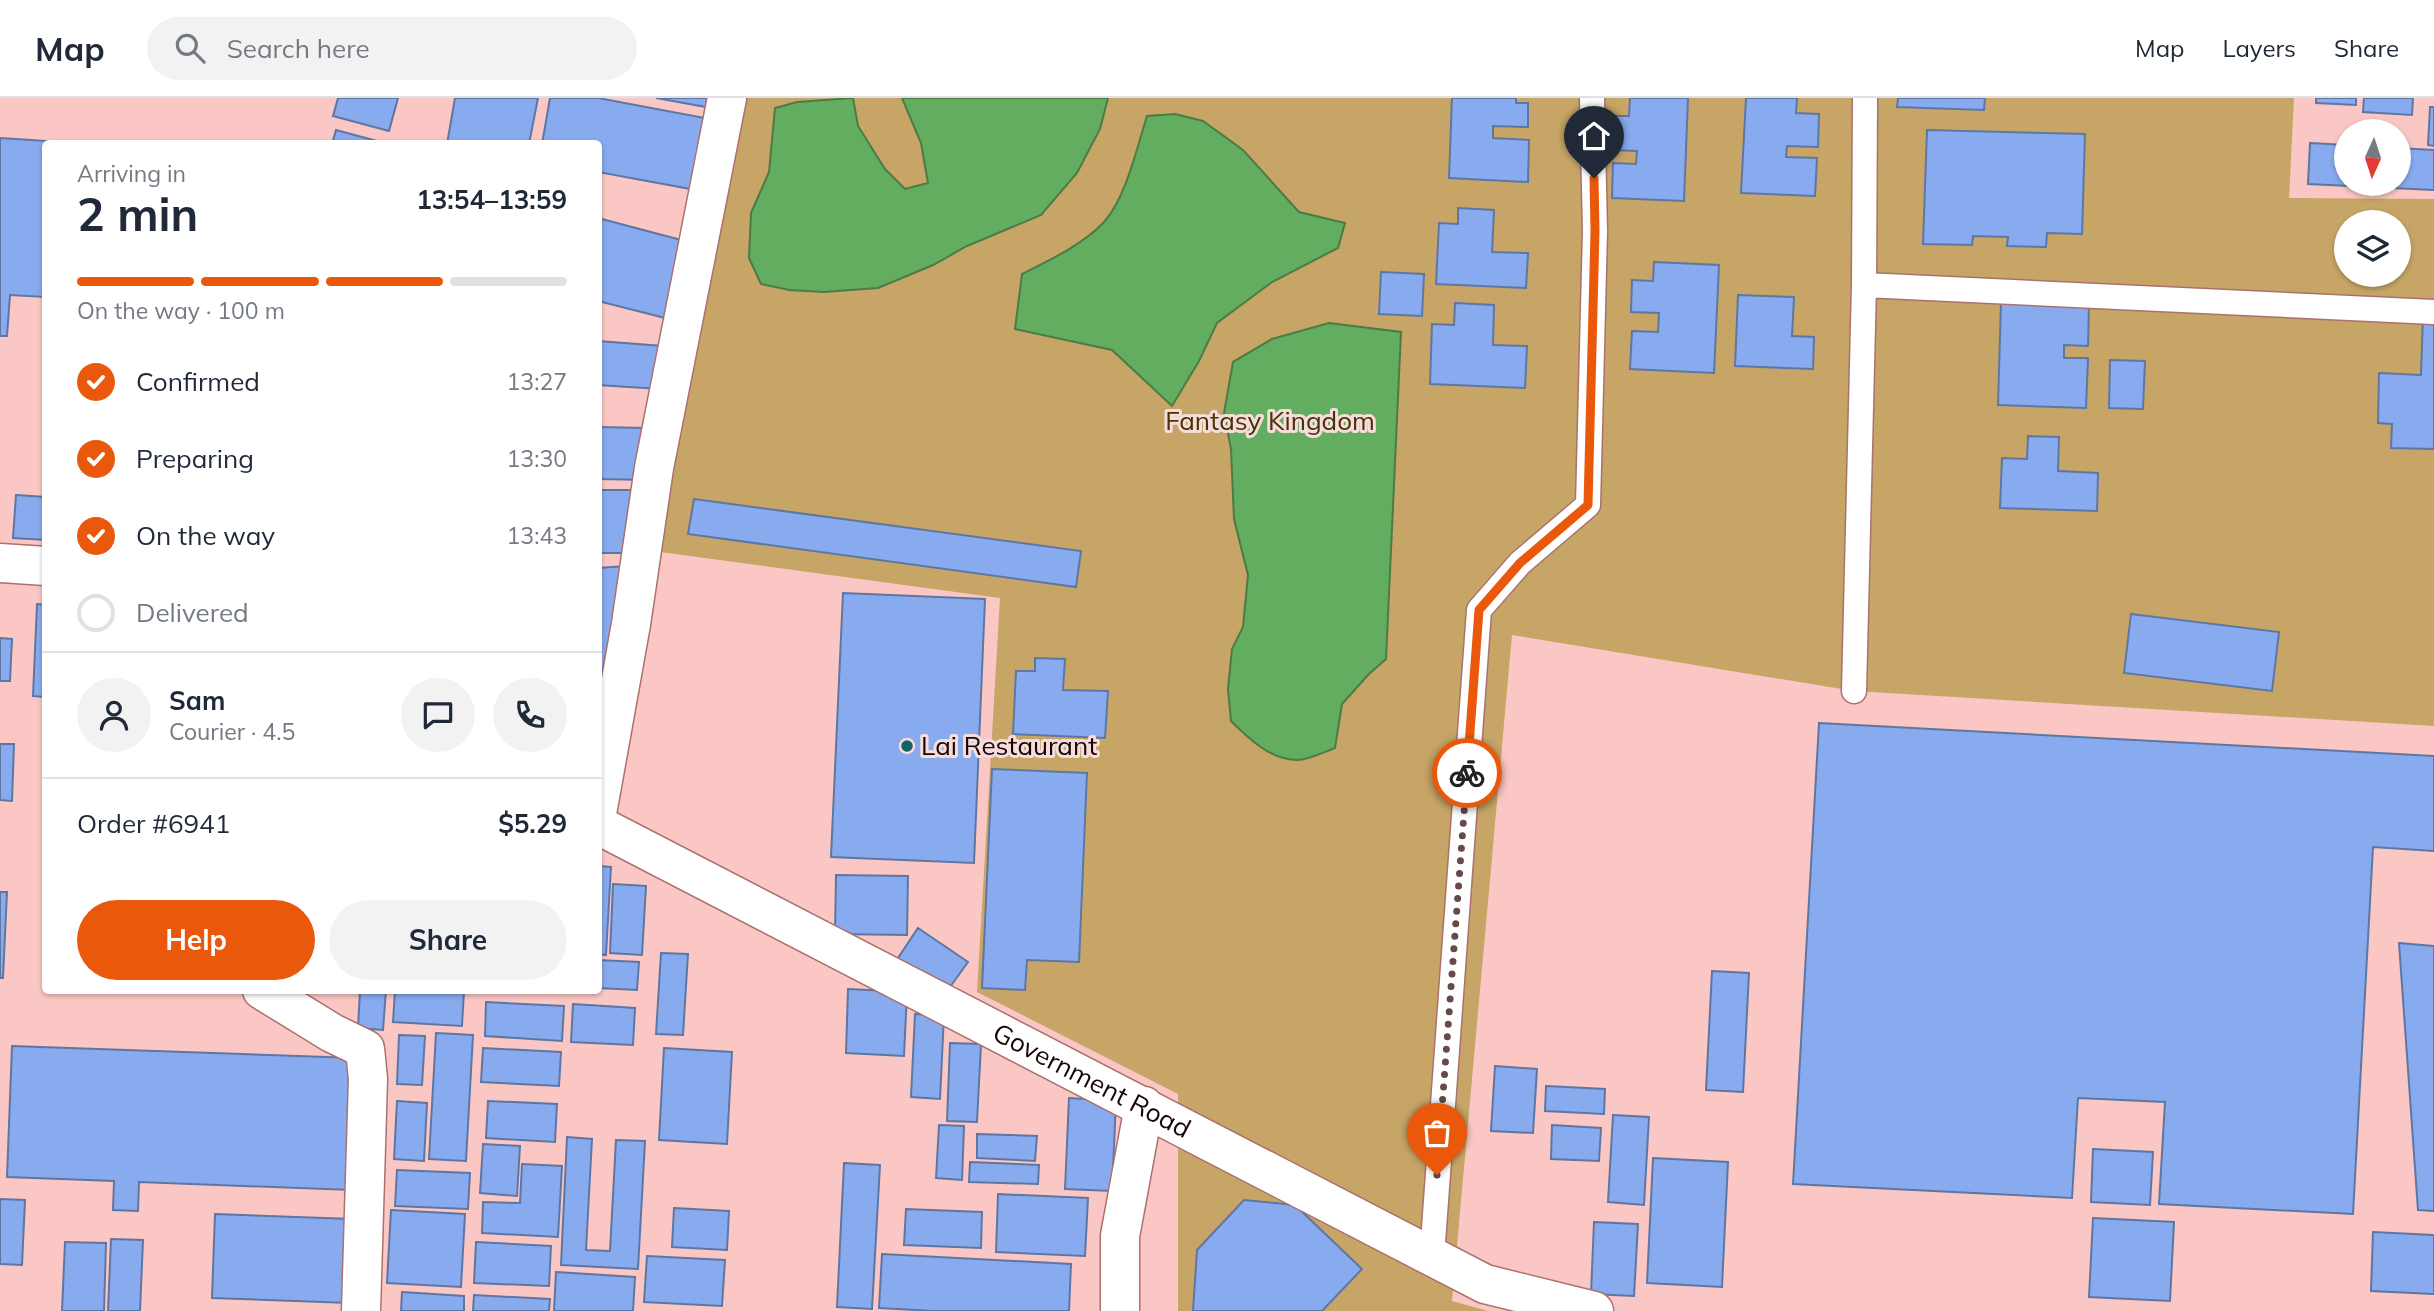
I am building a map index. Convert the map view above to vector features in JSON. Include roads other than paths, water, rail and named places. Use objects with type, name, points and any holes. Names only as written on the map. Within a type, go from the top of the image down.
[{"type":"street","points":[[602,786],[631,624],[654,468],[727,98]]},
{"type":"street","points":[[0,563],[42,566]]},
{"type":"street","name":"Government Road","points":[[602,827],[1485,1284],[1594,1311]]},
{"type":"street","points":[[268,994],[332,1034],[365,1049],[368,1093],[361,1311]]},
{"type":"street","points":[[1121,1311],[1120,1236],[1144,1106]]},
{"type":"lane","points":[[1432,1256],[1479,610],[1520,563],[1588,505],[1595,231],[1592,98]]},
{"type":"lane","points":[[1854,691],[1864,285],[1865,98]]},
{"type":"lane","points":[[1864,285],[2434,312]]},
{"type":"place","name":"Lai Restaurant","points":[[907,746]]},
{"type":"park label","name":"Fantasy Kingdom","points":[[1270,421]]}]
